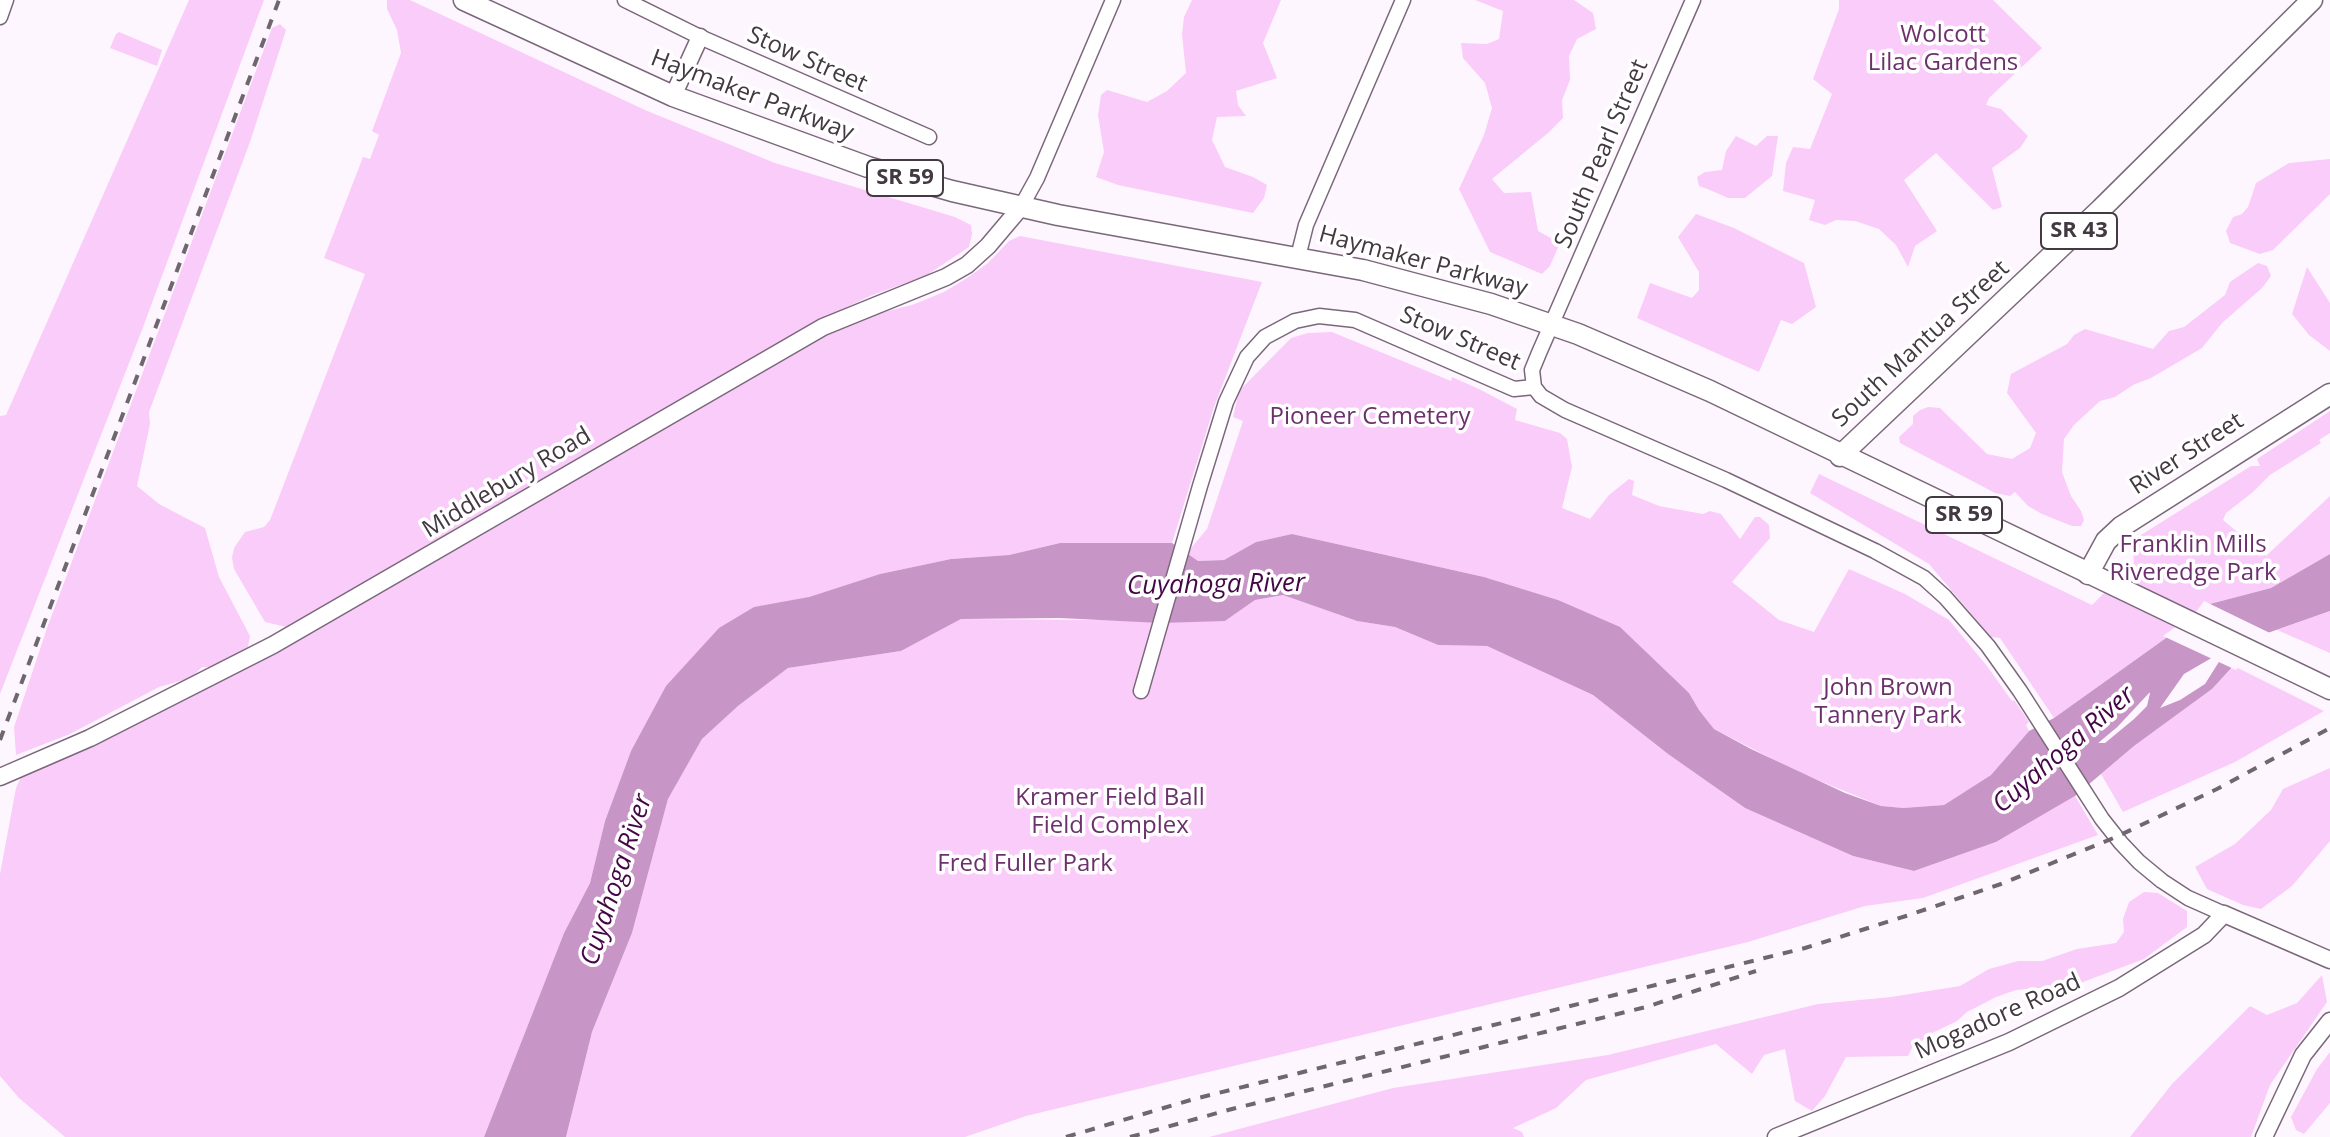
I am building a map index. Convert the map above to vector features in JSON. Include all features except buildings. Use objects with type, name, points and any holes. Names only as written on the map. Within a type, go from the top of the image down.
[{"type":"main road","name":"Haymaker Parkway","points":[[464,0],[673,96],[868,167],[1021,207],[1298,257],[1447,291],[1552,325],[1710,391],[2330,689]]},
{"type":"main road","name":"South Mantua Street","points":[[1840,456],[2112,199],[2312,0]]},
{"type":"main road","name":"River Street","points":[[2088,574],[2099,552],[2121,527],[2330,394]]},
{"type":"street","points":[[0,17],[6,0]]},
{"type":"street","name":"Stow Street","points":[[625,0],[700,37],[929,137]]},
{"type":"street","points":[[1021,207],[1037,178],[1113,0]]},
{"type":"street","points":[[1298,257],[1306,225],[1403,0]]},
{"type":"street","name":"South Pearl Street","points":[[1534,387],[1532,370],[1693,0]]},
{"type":"street","points":[[673,96],[700,37]]},
{"type":"street","name":"Middlebury Road","points":[[0,777],[102,732],[273,645],[823,327],[946,277],[967,265],[988,246],[1021,207]]},
{"type":"street","name":"Stow Street","points":[[1141,691],[1190,517],[1237,375],[1247,357],[1265,337],[1295,321],[1319,316],[1355,320],[1514,389],[1534,387],[1541,396],[1565,410],[1726,480],[1875,551],[1924,578],[1988,646],[2116,837],[2139,862],[2188,898],[2224,914]]},
{"type":"street","points":[[2224,914],[2330,960]]},
{"type":"street","name":"Mogadore Road","points":[[1776,1137],[2009,1042],[2119,988],[2204,935],[2224,914]]},
{"type":"street","points":[[2264,1137],[2303,1055],[2330,1021]]},
{"type":"green space","points":[[189,0],[264,0],[142,330],[0,694],[0,416],[6,415]]},
{"type":"green space","points":[[387,0],[410,0],[645,110],[775,163],[955,217],[971,225],[972,234],[969,247],[927,275],[870,296],[811,324],[291,628],[265,622],[234,569],[232,558],[234,548],[245,532],[264,527],[270,520],[365,274],[324,258],[363,157],[370,159],[379,135],[372,131],[401,53]]},
{"type":"green space","points":[[1192,0],[1281,0],[1263,43],[1277,78],[1236,91],[1238,105],[1246,116],[1217,117],[1212,140],[1225,167],[1267,185],[1264,198],[1253,213],[1118,185],[1096,177],[1104,152],[1098,115],[1101,95],[1107,90],[1147,102],[1167,91],[1186,73],[1182,34],[1184,17]]},
{"type":"green space","points":[[1475,0],[1574,0],[1593,13],[1596,29],[1577,39],[1569,56],[1570,80],[1562,100],[1563,118],[1492,179],[1504,193],[1531,192],[1538,231],[1560,243],[1550,266],[1542,274],[1490,252],[1459,189],[1484,135],[1492,108],[1485,83],[1463,58],[1461,43],[1487,44],[1499,39],[1503,11]]},
{"type":"green space","name":"Wolcott Lilac Gardens","points":[[1839,0],[1993,0],[2042,48],[1989,98],[1986,105],[2001,109],[2028,136],[2020,148],[1992,168],[2002,207],[1993,210],[1936,153],[1904,180],[1937,231],[1915,246],[1908,267],[1896,245],[1879,229],[1855,221],[1836,220],[1825,225],[1809,220],[1815,200],[1783,191],[1786,163],[1793,147],[1810,149],[1832,94],[1813,79],[1839,9]]},
{"type":"green space","points":[[280,24],[286,30],[250,142],[149,412],[150,424],[137,486],[159,504],[205,528],[219,577],[250,636],[248,647],[246,652],[213,667],[202,667],[191,678],[159,687],[70,734],[16,755],[14,727],[47,628],[272,28]]},
{"type":"green space","points":[[119,32],[162,50],[157,66],[110,48]]},
{"type":"green space","points":[[1736,136],[1756,146],[1767,136],[1778,136],[1772,176],[1745,198],[1728,198],[1699,186],[1697,177],[1705,172],[1722,170],[1726,151]]},
{"type":"green space","points":[[2330,159],[2330,194],[2273,250],[2260,254],[2230,243],[2226,231],[2233,217],[2242,214],[2248,207],[2256,183],[2289,163]]},
{"type":"green space","points":[[1696,214],[1734,228],[1804,263],[1816,307],[1792,324],[1781,320],[1759,372],[1637,318],[1650,283],[1692,298],[1699,290],[1699,272],[1678,237]]},
{"type":"green space","points":[[1020,236],[1262,282],[1214,407],[1172,543],[1060,543],[1009,555],[951,559],[880,574],[809,597],[631,751],[605,821],[590,883],[564,933],[484,1137],[65,1137],[19,1098],[0,1076],[0,874],[16,788],[21,777],[173,705],[292,643],[818,339],[863,317],[912,305],[944,292],[988,263],[1009,241]]},
{"type":"green space","points":[[2258,263],[2267,266],[2271,276],[2262,288],[2222,323],[2202,348],[2115,397],[2100,401],[2064,439],[2062,472],[2071,496],[2081,511],[2084,520],[2081,526],[2072,526],[2042,514],[2028,506],[2015,492],[2010,496],[1995,493],[1900,443],[1899,437],[1913,424],[1913,416],[1928,407],[1940,408],[1987,454],[2012,459],[2030,448],[2036,433],[2007,393],[2011,374],[2067,344],[2074,335],[2085,329],[2153,349],[2169,331],[2184,327],[2225,295],[2230,282]]},
{"type":"green space","points":[[2307,267],[2330,303],[2330,351],[2309,335],[2292,314]]},
{"type":"green space","points":[[1332,332],[1451,381],[1452,377],[1517,409],[1515,420],[1560,433],[1567,439],[1572,467],[1562,508],[1590,519],[1609,495],[1629,479],[1634,481],[1632,495],[1659,506],[1721,514],[1740,539],[1755,517],[1760,517],[1769,525],[1770,538],[1732,582],[1779,620],[1814,632],[1849,569],[1905,594],[1949,620],[2014,700],[2029,722],[2026,725],[2029,731],[1991,775],[1944,805],[1881,806],[1798,772],[1714,729],[1689,693],[1558,600],[1484,577],[1292,534],[1256,542],[1224,560],[1198,561],[1186,554],[1207,529],[1243,421],[1233,417],[1239,391],[1291,338],[1308,333]]},
{"type":"green space","name":"Franklin Mills Riveredge Park","points":[[2330,411],[2330,433],[2319,440],[2321,443],[2270,475],[2226,513],[2223,520],[2266,556],[2330,496],[2330,554],[2271,588],[2206,605],[2198,615],[2054,718],[2000,638],[1991,637],[1929,564],[1810,493],[1819,474],[2092,605],[2134,563],[2133,553],[2141,535],[2251,466],[2260,466],[2257,459]]},
{"type":"green space","name":"Fred Fuller Park","points":[[1283,595],[1357,621],[1395,627],[1438,645],[1487,646],[1593,695],[1668,754],[1745,808],[1853,856],[1914,871],[1996,842],[2075,796],[2098,835],[1923,898],[1865,906],[1748,942],[1026,1116],[965,1137],[566,1137],[592,1032],[632,933],[668,799],[702,739],[738,706],[788,668],[901,651],[961,619],[1225,621],[1255,600]]},
{"type":"green space","points":[[2330,611],[2330,653],[2277,630]]},
{"type":"green space","points":[[2234,666],[2324,711],[2235,762],[2123,812],[2101,774],[2212,689]]},
{"type":"green space","points":[[2330,768],[2330,841],[2292,886],[2261,909],[2243,905],[2207,889],[2195,867],[2235,844],[2271,810],[2283,789]]},
{"type":"green space","points":[[2144,892],[2158,893],[2187,911],[2187,927],[2144,959],[2075,985],[2016,990],[1996,997],[1914,1044],[1908,1056],[1846,1057],[1825,1096],[1812,1111],[1795,1101],[1785,1049],[1764,1055],[1752,1074],[1716,1044],[1586,1080],[1556,1108],[1513,1128],[1522,1132],[1524,1137],[1209,1137],[1393,1088],[1608,1055],[1818,1004],[1960,986],[1989,969],[2018,961],[2042,961],[2077,949],[2116,943],[2124,932],[2123,919],[2129,902]]},
{"type":"green space","points":[[2322,975],[2327,1002],[2270,1085],[2251,1137],[2130,1137],[2172,1084],[2250,1006],[2267,1015],[2297,1003]]},
{"type":"green space","points":[[2330,1052],[2330,1103],[2304,1134],[2296,1130],[2291,1117],[2317,1069]]},
{"type":"water","points":[[1292,534],[1484,577],[1558,600],[1620,627],[1689,693],[1714,729],[1845,793],[1881,806],[1903,808],[1944,805],[1991,775],[2029,731],[2054,718],[2198,615],[2206,605],[2271,588],[2330,554],[2330,611],[2262,635],[2212,689],[2134,746],[2075,796],[1996,842],[1914,871],[1853,856],[1745,808],[1668,754],[1593,695],[1487,646],[1438,645],[1395,627],[1357,621],[1283,595],[1255,600],[1225,621],[1160,623],[1060,618],[961,619],[901,651],[788,668],[738,706],[702,739],[668,799],[632,933],[592,1032],[566,1137],[484,1137],[564,933],[590,883],[605,821],[631,751],[666,686],[719,628],[754,607],[809,597],[880,574],[951,559],[1009,555],[1060,543],[1172,543],[1198,561],[1224,560],[1256,542]],"holes":[[[2227,649],[2205,684],[2160,708],[2184,674]],[[2144,689],[2150,693],[2147,706],[2134,719],[2105,743],[2088,743],[2107,715],[2123,699]]]},
{"type":"pier","points":[[2204,601],[2274,635],[2265,639],[2236,670],[2163,636],[2196,612]]},
{"type":"waterway","name":"Cuyahoga River","points":[[2073,747],[2109,717],[2151,672]]},
{"type":"railway","points":[[0,740],[279,0]]},
{"type":"railway","points":[[1066,1137],[1194,1099],[1805,948],[1906,916],[2001,884],[2116,837],[2217,789],[2330,728]]},
{"type":"railway","points":[[1130,1137],[1646,1007],[1756,971]]},
{"type":"park label","name":"Pioneer Cemetery","points":[[1370,417]]},
{"type":"park label","name":"John Brown Tannery Park","points":[[1888,702]]},
{"type":"park label","name":"Kramer Field Ball Field Complex","points":[[1110,812]]}]
